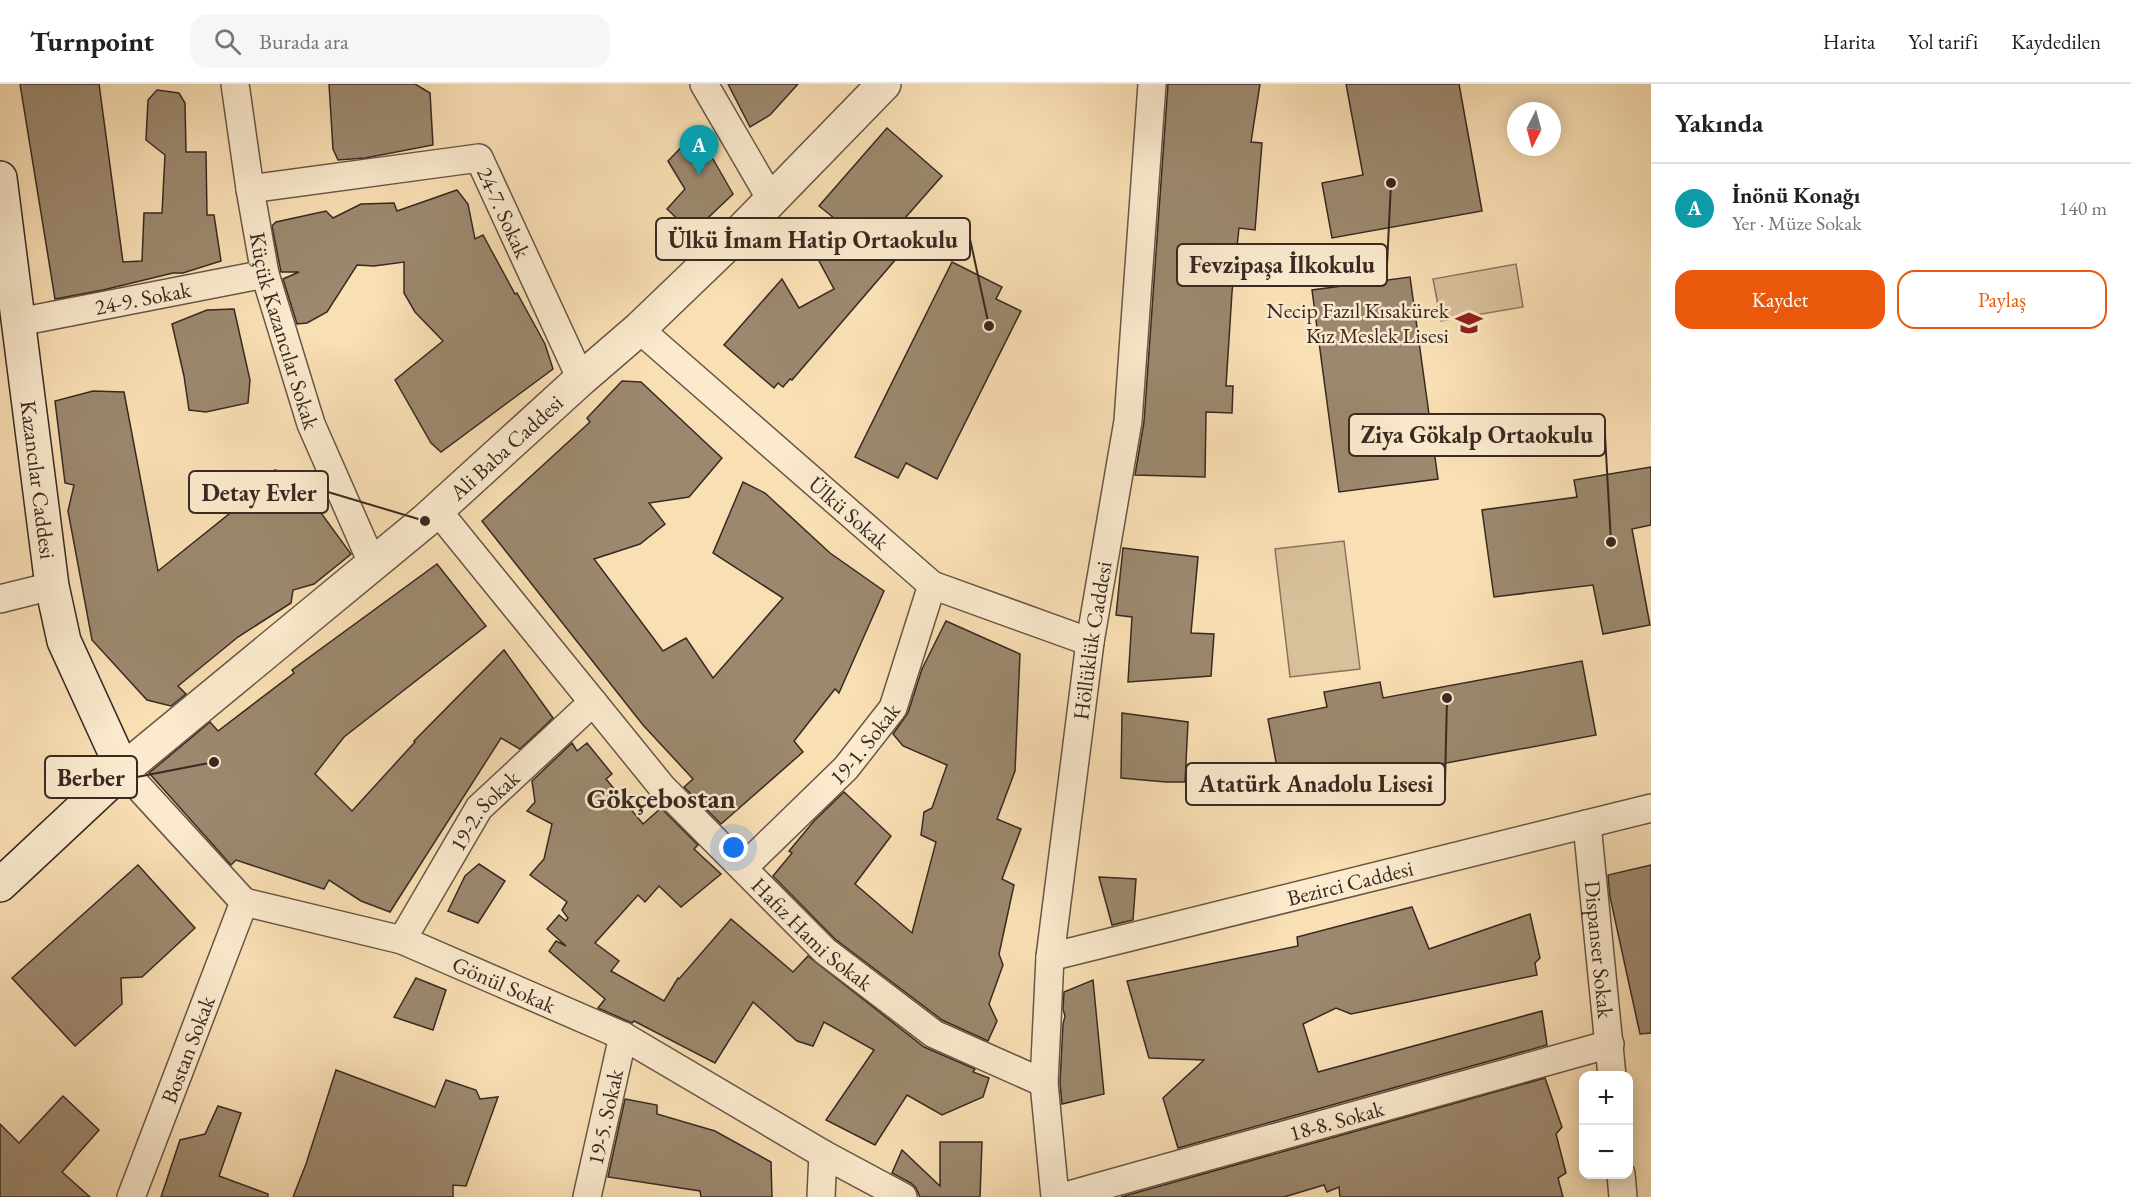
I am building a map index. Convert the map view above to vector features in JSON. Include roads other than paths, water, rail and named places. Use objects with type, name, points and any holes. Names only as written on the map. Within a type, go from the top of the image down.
[{"type":"street","name":"Küçük Kazancılar Sokak","points":[[235,84],[265,274],[311,424],[373,565]]},
{"type":"street","points":[[704,84],[772,201]]},
{"type":"street","name":"Ali Baba Caddesi","points":[[0,885],[123,770],[373,565],[639,329],[772,201],[884,84]]},
{"type":"street","name":"Höllüklük Caddesi","points":[[1055,1197],[1044,1083],[1050,957],[1090,642],[1128,421],[1152,84]]},
{"type":"street","name":"24-7. Sokak","points":[[250,189],[479,158],[581,379]]},
{"type":"street","name":"Kazancılar Caddesi","points":[[0,178],[3,216],[19,322],[52,586],[64,641],[123,770]]},
{"type":"street","name":"24-9. Sokak","points":[[19,322],[265,274]]},
{"type":"street","name":"Ülkü Sokak","points":[[639,329],[932,585],[1090,642]]},
{"type":"street","name":"Hafız Hami Sokak","points":[[437,510],[662,787],[825,951],[934,1034],[1044,1083]]},
{"type":"street","name":"19-1. Sokak","points":[[743,868],[846,768],[893,708],[932,585]]},
{"type":"street","points":[[0,599],[52,586]]},
{"type":"street","name":"19-2. Sokak","points":[[402,940],[479,808],[593,702]]},
{"type":"street","points":[[123,770],[244,902]]},
{"type":"street","name":"Bezirci Caddesi","points":[[1050,957],[1651,808]]},
{"type":"street","name":"Dispanser Sokak","points":[[1587,824],[1612,1071]]},
{"type":"street","name":"Gönül Sokak","points":[[244,902],[402,940],[623,1036],[823,1154],[903,1197]]},
{"type":"street","name":"Bostan Sokak","points":[[131,1197],[244,902]]},
{"type":"street","name":"19-5. Sokak","points":[[587,1197],[623,1036]]},
{"type":"street","name":"18-8. Sokak","points":[[1062,1197],[1610,1044]]},
{"type":"street","points":[[821,1197],[823,1154]]},
{"type":"street","points":[[1621,1179],[1623,1197]]},
{"type":"place","name":"İnönü Konağı","points":[[699,175]]},
{"type":"place","name":"Fevzipaşa İlkokulu","points":[[1391,183]]},
{"type":"place","name":"Necip Fazıl Kısakürek Kız Meslek Lisesi","points":[[1469,323]]},
{"type":"place","name":"Ülkü İmam Hatip Ortaokulu","points":[[989,326]]},
{"type":"place","name":"Detay Evler","points":[[425,521]]},
{"type":"place","name":"Ziya Gökalp Ortaokulu","points":[[1611,542]]},
{"type":"place","name":"Atatürk Anadolu Lisesi","points":[[1447,698]]},
{"type":"place","name":"Berber","points":[[214,762]]},
{"type":"district","name":"Gökçebostan","points":[[661,798]]}]
